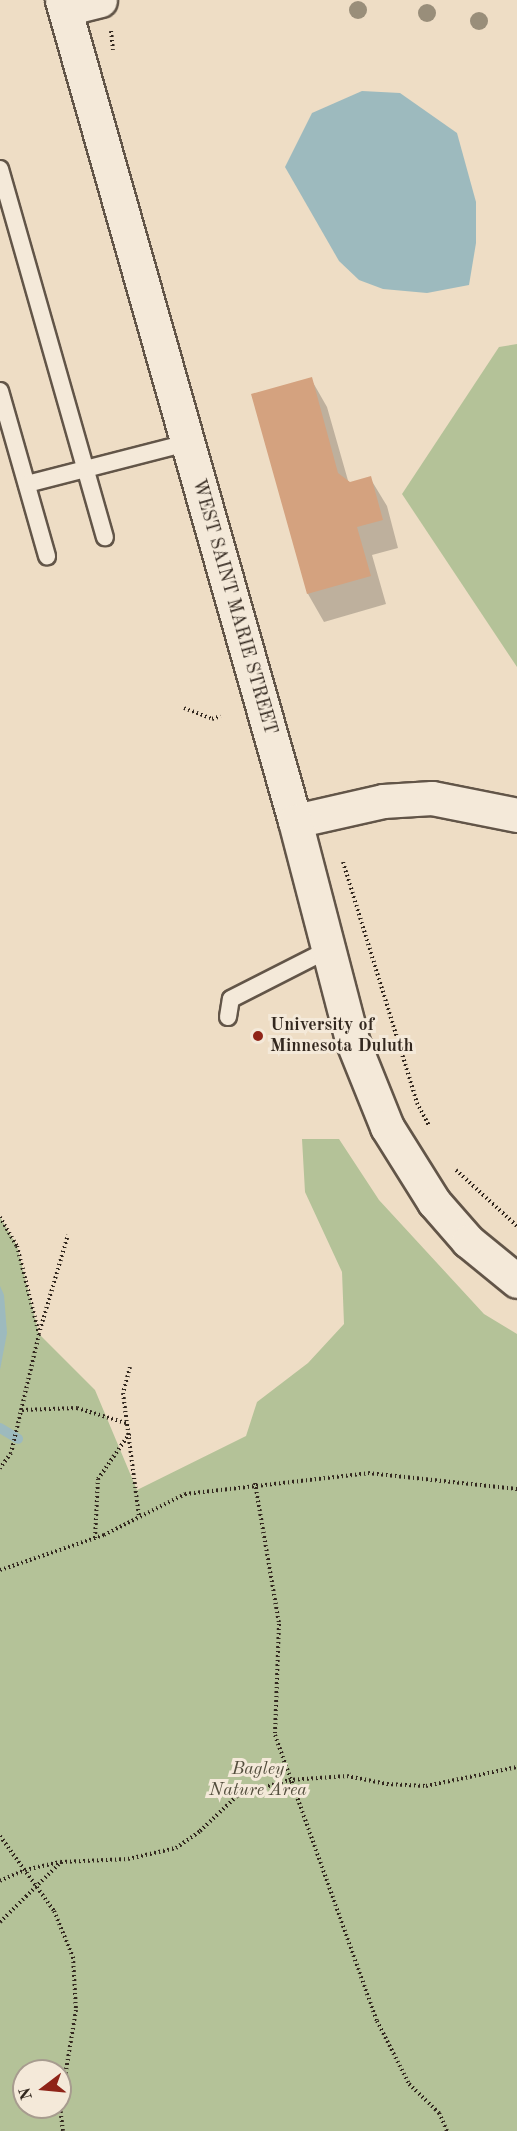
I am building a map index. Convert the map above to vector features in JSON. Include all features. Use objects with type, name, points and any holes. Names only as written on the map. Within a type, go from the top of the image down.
[{"type":"street","points":[[63,4],[105,10]]},
{"type":"street","name":"WEST SAINT MARIE STREET","points":[[63,4],[295,821],[352,1040],[387,1127],[434,1202],[468,1241],[517,1281]]},
{"type":"street","points":[[295,821],[328,811],[383,801],[432,798],[517,815]]},
{"type":"lane","points":[[0,169],[105,537]]},
{"type":"lane","points":[[0,391],[47,555]]},
{"type":"lane","points":[[27,484],[187,442]]},
{"type":"lane","points":[[228,1017],[231,999],[329,949]]},
{"type":"path","points":[[105,10],[114,60]]},
{"type":"path","points":[[184,708],[212,719],[221,716]]},
{"type":"path","points":[[328,811],[417,1103],[433,1135]]},
{"type":"path","points":[[451,1165],[517,1226]]},
{"type":"path","points":[[0,1217],[17,1246],[39,1334]]},
{"type":"path","points":[[0,1468],[11,1454],[46,1300],[68,1235]]},
{"type":"path","points":[[130,1367],[123,1393],[129,1424],[139,1517]]},
{"type":"path","points":[[22,1410],[76,1408],[129,1424]]},
{"type":"path","points":[[94,1538],[98,1479],[130,1432]]},
{"type":"path","points":[[0,1570],[94,1538],[185,1494],[255,1484],[279,1484],[368,1473],[517,1489]]},
{"type":"path","points":[[255,1484],[279,1624],[275,1735],[289,1780],[352,1943],[377,2021],[409,2084],[440,2113],[447,2131]]},
{"type":"path","points":[[0,1881],[25,1870],[61,1862],[128,1859],[176,1848],[200,1832],[238,1795],[289,1780],[347,1776],[387,1784],[426,1786],[517,1767]]},
{"type":"path","points":[[0,1836],[54,1911],[73,1957],[76,2010],[68,2059]]},
{"type":"path","points":[[0,1922],[61,1862]]},
{"type":"green space","points":[[517,344],[517,667],[402,494],[499,347]]},
{"type":"green space","name":"Bagley Nature Area","points":[[302,1139],[339,1139],[379,1200],[484,1314],[517,1334],[517,2131],[0,2131],[0,1217],[17,1246],[39,1334],[95,1390],[137,1490],[246,1436],[257,1402],[308,1363],[344,1324],[342,1272],[305,1192]]},
{"type":"water","points":[[362,91],[400,93],[457,133],[476,202],[476,243],[469,285],[427,293],[383,289],[359,280],[339,261],[285,167],[312,113]]},
{"type":"water","points":[[0,1286],[4,1295],[7,1333],[0,1370]]},
{"type":"building","points":[[312,377],[338,473],[350,482],[371,476],[383,520],[357,527],[371,576],[307,594],[251,394]]},
{"type":"waterway","points":[[0,1428],[18,1439]]},
{"type":"place","name":"University of Minnesota Duluth","points":[[258,1036]]}]
